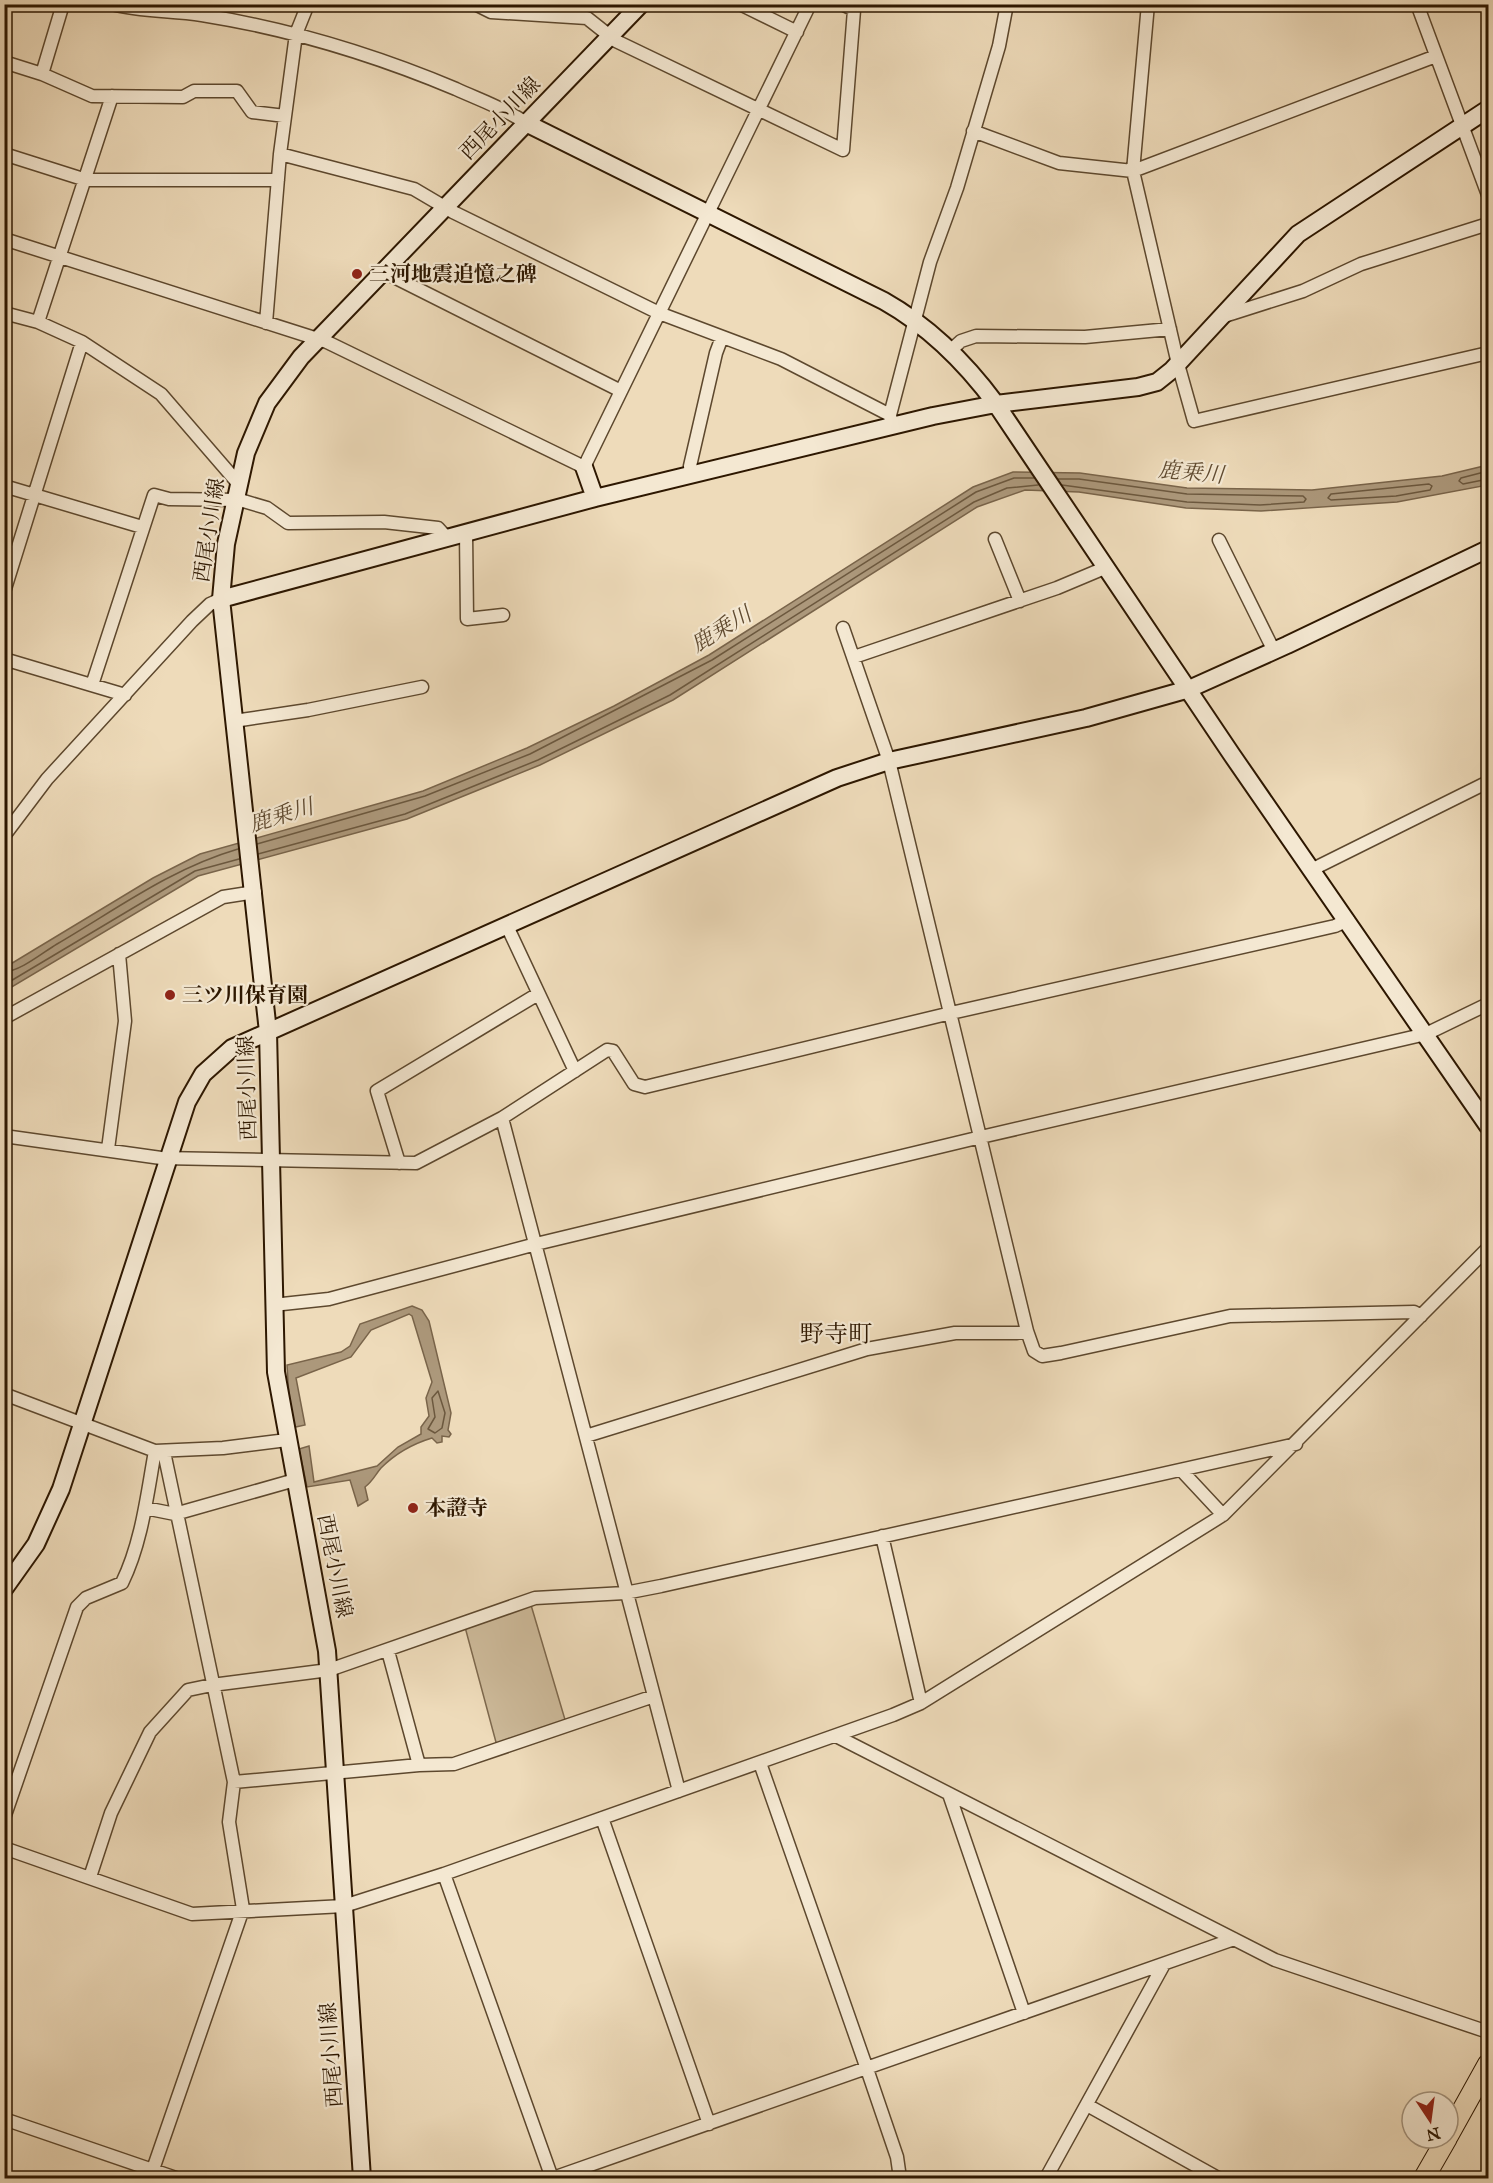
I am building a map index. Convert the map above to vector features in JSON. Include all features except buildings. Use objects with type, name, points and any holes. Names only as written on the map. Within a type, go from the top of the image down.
[{"type":"main road","points":[[1460,2114],[1488,2064]]},
{"type":"main road","points":[[1424,2178],[1440,2150]]},
{"type":"street","points":[[42,74],[63,4]]},
{"type":"street","points":[[266,323],[285,116],[296,34],[308,4]]},
{"type":"street","points":[[475,4],[491,12],[593,20],[609,37],[758,111],[843,150],[854,10],[842,4]]},
{"type":"street","name":"西尾小川線","points":[[362,2178],[329,1670],[316,1583],[287,1440],[276,1372],[268,1032],[221,599],[224,559],[237,482],[246,453],[267,403],[287,373],[641,4]]},
{"type":"street","points":[[740,4],[797,32]]},
{"type":"street","points":[[584,467],[810,4]]},
{"type":"street","points":[[891,421],[930,261],[957,188],[999,46],[1007,4]]},
{"type":"street","points":[[1148,4],[1133,171],[1178,364],[1194,422],[1488,353]]},
{"type":"street","points":[[1417,4],[1488,195]]},
{"type":"street","points":[[114,5],[205,10],[392,62],[505,110],[526,123],[707,214],[850,283],[916,319],[951,350],[996,404],[1488,1126]]},
{"type":"street","points":[[973,131],[1059,163],[1133,171],[1436,56]]},
{"type":"street","points":[[4,62],[42,74],[85,94],[183,97],[194,91],[237,92],[252,112],[285,116]]},
{"type":"street","points":[[38,322],[112,96]]},
{"type":"street","points":[[4,836],[47,779],[210,604],[221,599],[595,498],[691,475],[891,421],[996,404],[1148,385],[1165,376],[1178,364],[1298,234],[1488,109]]},
{"type":"street","points":[[4,154],[86,180],[278,180]]},
{"type":"street","points":[[280,154],[409,187],[658,313],[820,377],[891,421]]},
{"type":"street","points":[[1219,317],[1303,291],[1361,264],[1488,224]]},
{"type":"street","points":[[4,239],[318,340],[584,467],[595,498]]},
{"type":"street","points":[[384,272],[621,391]]},
{"type":"street","points":[[4,313],[38,322],[82,342],[161,394],[237,482]]},
{"type":"street","points":[[951,350],[960,341],[976,336],[1085,337],[1170,329]]},
{"type":"street","points":[[691,475],[690,466],[716,353],[722,337]]},
{"type":"street","points":[[4,592],[82,342]]},
{"type":"street","points":[[4,486],[142,528]]},
{"type":"street","points":[[92,685],[154,495],[169,499],[234,499],[267,508],[288,523],[384,522],[438,528],[447,538]]},
{"type":"street","points":[[466,533],[467,619],[503,615]]},
{"type":"street","points":[[994,539],[1020,601]]},
{"type":"street","points":[[1219,540],[1274,651]]},
{"type":"street","points":[[7,1583],[36,1544],[52,1511],[191,1091],[203,1074],[232,1048],[808,789],[889,761],[1086,718],[1189,689],[1488,549]]},
{"type":"street","points":[[854,657],[1020,601],[1107,567]]},
{"type":"street","points":[[843,628],[889,761],[1027,1331],[1034,1351],[1042,1356],[1230,1316],[1414,1312],[1421,1316]]},
{"type":"street","points":[[4,658],[125,695]]},
{"type":"street","points":[[234,721],[308,710],[422,687]]},
{"type":"street","points":[[1313,869],[1488,782]]},
{"type":"street","points":[[4,1018],[223,897],[254,888]]},
{"type":"street","points":[[4,1136],[170,1158],[399,1163],[421,1161],[502,1118],[610,1050],[634,1084],[645,1087],[951,1013],[1335,926],[1348,920]]},
{"type":"street","points":[[507,926],[575,1071]]},
{"type":"street","points":[[108,1149],[125,1021],[119,954]]},
{"type":"street","points":[[399,1163],[377,1091],[538,994]]},
{"type":"street","points":[[273,1305],[329,1299],[536,1244],[981,1137],[1426,1034],[1488,1004]]},
{"type":"street","points":[[502,1118],[625,1593],[679,1791]]},
{"type":"street","points":[[4,1848],[192,1914],[344,1906],[444,1874],[760,1763],[921,1702],[1223,1515],[1297,1443],[1488,1248]]},
{"type":"street","points":[[586,1436],[867,1349],[955,1333],[1017,1334],[1027,1331]]},
{"type":"street","points":[[4,1394],[159,1451],[287,1440]]},
{"type":"street","points":[[90,1877],[111,1813],[150,1732],[188,1690],[329,1670],[535,1598],[625,1593],[1297,1443]]},
{"type":"street","points":[[4,1818],[77,1607],[86,1599],[122,1582],[130,1566],[159,1451]]},
{"type":"street","points":[[152,2175],[242,1913],[229,1822],[234,1782],[159,1451]]},
{"type":"street","points":[[1181,1470],[1223,1515]]},
{"type":"street","points":[[145,1508],[175,1514],[295,1480]]},
{"type":"street","points":[[882,1536],[921,1702]]},
{"type":"street","points":[[388,1651],[419,1765]]},
{"type":"street","points":[[234,1782],[419,1765],[454,1764],[654,1696]]},
{"type":"street","points":[[836,1736],[1291,1966],[1488,2032]]},
{"type":"street","points":[[760,1763],[897,2157],[900,2178]]},
{"type":"street","points":[[949,1794],[1024,2013]]},
{"type":"street","points":[[602,1818],[710,2124]]},
{"type":"street","points":[[444,1874],[553,2178],[1163,1966],[1234,1939]]},
{"type":"street","points":[[1046,2178],[1163,1966]]},
{"type":"street","points":[[1087,2105],[1218,2178]]},
{"type":"street","points":[[4,2119],[152,2175],[176,2178]]},
{"type":"shaded area","points":[[531,1605],[566,1723],[497,1746],[465,1627]]},
{"type":"water","points":[[1488,465],[1488,485],[1397,502],[1261,511],[1186,508],[1079,492],[1025,490],[977,507],[673,700],[540,765],[407,819],[198,876],[5,991],[4,968],[153,878],[200,854],[423,791],[527,748],[614,706],[709,655],[973,487],[1013,472],[1080,473],[1187,488],[1312,490],[1442,476]]},
{"type":"water","points":[[412,1306],[422,1310],[429,1321],[451,1413],[448,1430],[451,1434],[449,1437],[442,1436],[442,1442],[437,1443],[432,1438],[418,1443],[392,1458],[365,1487],[368,1500],[358,1506],[350,1480],[307,1487],[299,1449],[309,1446],[314,1482],[377,1466],[398,1447],[421,1434],[421,1427],[429,1416],[426,1398],[432,1382],[412,1316],[409,1314],[371,1330],[351,1357],[296,1378],[305,1425],[291,1428],[287,1365],[341,1352],[350,1346],[360,1324]]},
{"type":"place","name":"三河地震追憶之碑","points":[[357,274]]},
{"type":"place","name":"三ツ川保育園","points":[[170,995]]},
{"type":"place","name":"本證寺","points":[[413,1508]]},
{"type":"district","name":"野寺町","points":[[836,1334]]},
{"type":"water label","name":"鹿乗川","points":[[1191,472]]},
{"type":"water label","name":"鹿乗川","points":[[721,629]]},
{"type":"water label","name":"鹿乗川","points":[[281,815]]}]
